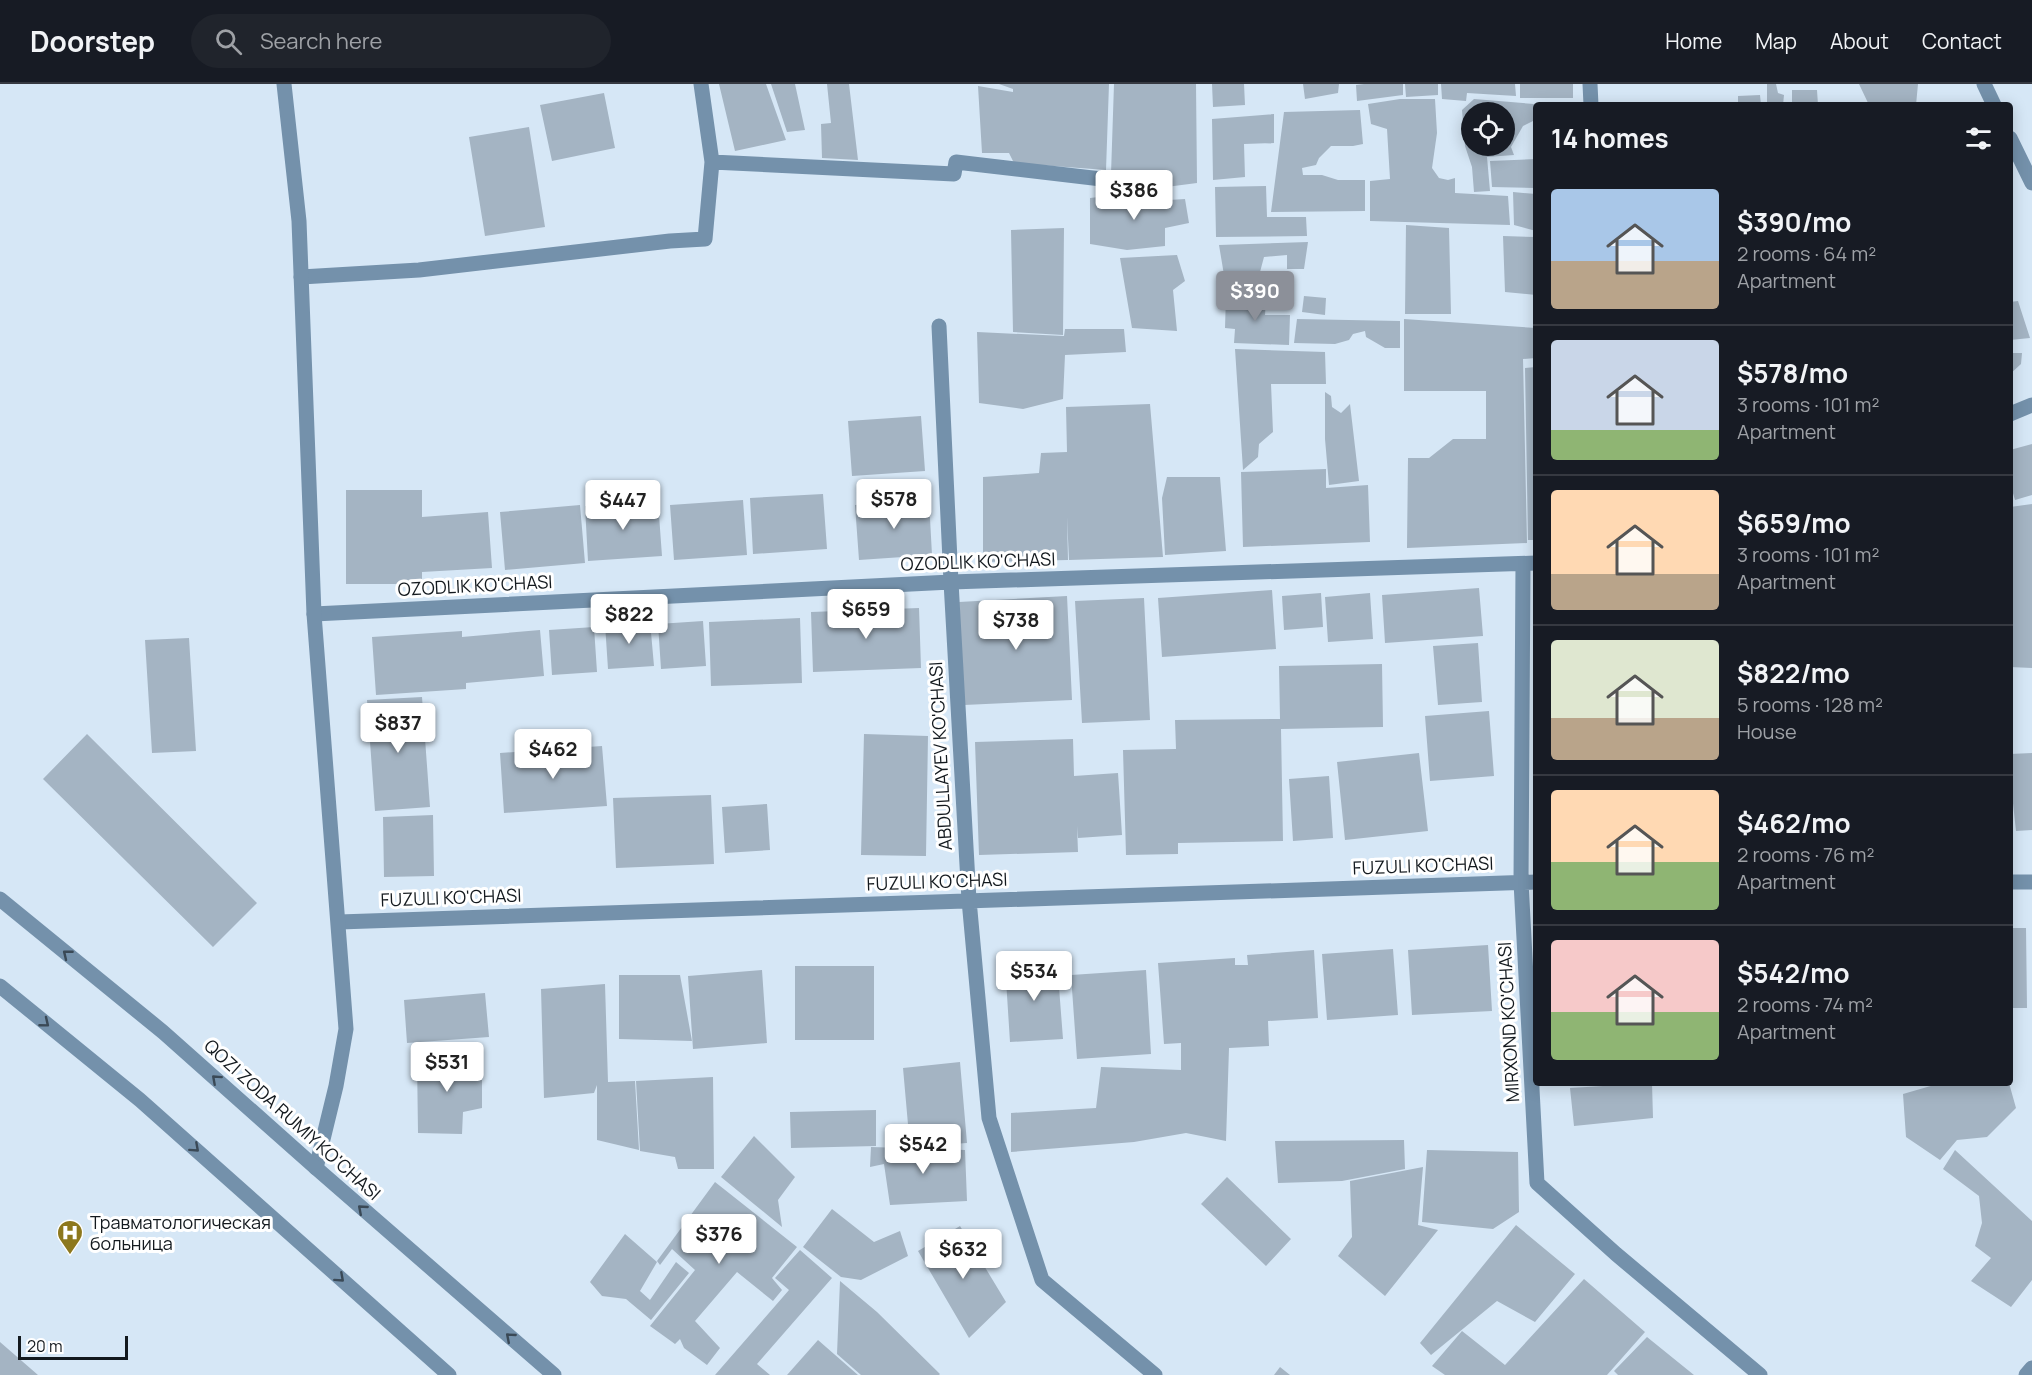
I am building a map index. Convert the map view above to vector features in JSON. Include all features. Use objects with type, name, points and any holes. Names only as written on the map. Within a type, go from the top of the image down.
[{"type":"street","points":[[284,84],[299,221],[314,614],[346,1029],[336,1086],[316,1168]]},
{"type":"street","points":[[301,277],[419,270],[705,239],[712,162],[701,84]]},
{"type":"street","points":[[1590,84],[1591,102]]},
{"type":"street","points":[[1984,84],[1993,102]]},
{"type":"street","points":[[2013,144],[2032,183]]},
{"type":"street","points":[[712,162],[954,174],[956,162],[1110,180]]},
{"type":"street","name":"ABDULLAYEV KO'CHASI","points":[[939,326],[969,900],[989,1118],[1042,1280],[1155,1375]]},
{"type":"street","points":[[2013,413],[2032,405]]},
{"type":"street","name":"OZODLIK KO'CHASI","points":[[314,614],[951,582],[1530,563]]},
{"type":"street","name":"MIRXOND KO'CHASI","points":[[1530,563],[1528,882],[1533,1049]]},
{"type":"street","name":"FUZULI KO'CHASI","points":[[339,922],[1528,882]]},
{"type":"street","points":[[2013,882],[2032,882]]},
{"type":"street","name":"QOZI ZODA RUMIY KO'CHASI","points":[[0,899],[163,1032],[554,1375]]},
{"type":"street","points":[[0,986],[140,1100],[449,1375]]},
{"type":"street","name":"MIRXOND KO'CHASI","points":[[1534,1086],[1537,1183],[1616,1254],[1760,1375]]},
{"type":"street","points":[[2026,1375],[2032,1368]]},
{"type":"building","points":[[719,84],[766,84],[786,140],[735,151]]},
{"type":"building","points":[[771,84],[795,84],[805,130],[787,132]]},
{"type":"building","points":[[827,84],[849,84],[858,160],[822,158],[821,124],[831,123]]},
{"type":"building","points":[[999,84],[1109,84],[1106,170],[1014,163],[1009,153],[982,153],[978,86],[1013,92],[1013,89]]},
{"type":"building","points":[[1114,84],[1196,84],[1197,183],[1143,190],[1111,174]]},
{"type":"building","points":[[1212,84],[1244,84],[1245,105],[1213,107]]},
{"type":"building","points":[[1303,84],[1339,84],[1338,93],[1305,99]]},
{"type":"building","points":[[1403,84],[1403,95],[1357,101],[1356,85]]},
{"type":"building","points":[[1405,84],[1438,84],[1438,95],[1406,97]]},
{"type":"building","points":[[1441,84],[1515,84],[1516,96],[1467,93],[1466,101],[1442,99]]},
{"type":"building","points":[[1520,84],[1573,84],[1573,98],[1520,98]]},
{"type":"building","points":[[1767,84],[1776,84],[1778,93],[1784,95],[1783,102],[1767,102]]},
{"type":"building","points":[[1859,84],[1918,84],[1916,102],[1868,102]]},
{"type":"building","points":[[1792,90],[1817,90],[1818,102],[1792,102]]},
{"type":"building","points":[[604,93],[615,148],[552,161],[540,105]]},
{"type":"building","points":[[1760,95],[1761,102],[1738,102],[1738,96]]},
{"type":"building","points":[[1400,99],[1435,99],[1437,133],[1432,168],[1439,178],[1448,180],[1455,178],[1455,193],[1508,196],[1510,225],[1370,221],[1370,181],[1390,179],[1387,129],[1371,124],[1368,104]]},
{"type":"building","points":[[1474,99],[1510,102],[1471,102]]},
{"type":"building","points":[[1515,102],[1533,104],[1533,121],[1523,126],[1515,140]]},
{"type":"building","points":[[1360,110],[1363,144],[1331,146],[1319,158],[1316,165],[1302,168],[1303,175],[1322,175],[1338,180],[1365,180],[1365,211],[1271,212],[1284,112]]},
{"type":"building","points":[[1274,114],[1274,143],[1244,144],[1245,177],[1213,180],[1212,119]]},
{"type":"building","points":[[529,127],[545,227],[485,236],[469,137]]},
{"type":"building","points":[[1468,156],[1500,156],[1487,157],[1490,191],[1474,192],[1472,167]]},
{"type":"building","points":[[1533,159],[1533,188],[1492,187],[1490,161]]},
{"type":"building","points":[[1266,186],[1267,217],[1306,217],[1307,236],[1216,237],[1215,187]]},
{"type":"building","points":[[1513,192],[1533,194],[1533,230],[1514,225]]},
{"type":"building","points":[[1124,194],[1146,195],[1153,201],[1185,199],[1189,223],[1165,228],[1165,246],[1127,250],[1090,244],[1090,198]]},
{"type":"building","points":[[1406,225],[1449,228],[1451,314],[1405,314]]},
{"type":"building","points":[[1064,228],[1063,335],[1013,332],[1011,230]]},
{"type":"building","points":[[1503,236],[1533,237],[1533,295],[1505,292]]},
{"type":"building","points":[[1308,242],[1304,269],[1287,269],[1287,255],[1264,257],[1260,272],[1224,275],[1219,245]]},
{"type":"building","points":[[1177,255],[1185,281],[1173,290],[1177,331],[1132,328],[1120,258]]},
{"type":"building","points":[[1226,295],[1266,296],[1265,315],[1290,315],[1289,345],[1234,343],[1235,329],[1225,328]]},
{"type":"building","points":[[1304,296],[1326,298],[1325,315],[1302,312]]},
{"type":"building","points":[[2018,301],[2030,338],[2013,340],[2013,302]]},
{"type":"building","points":[[1297,319],[1400,321],[1400,348],[1385,348],[1366,337],[1365,331],[1353,334],[1349,340],[1335,344],[1294,343]]},
{"type":"building","points":[[1404,319],[1533,328],[1533,358],[1523,359],[1527,543],[1407,548],[1408,458],[1429,458],[1453,439],[1486,439],[1486,391],[1404,391]]},
{"type":"building","points":[[1065,329],[1124,329],[1126,352],[1065,355],[1063,399],[1023,409],[979,403],[977,332],[1064,336]]},
{"type":"building","points":[[1235,349],[1325,352],[1326,384],[1271,384],[1273,432],[1259,444],[1258,457],[1243,470]]},
{"type":"building","points":[[2013,353],[2022,353],[2021,364],[2013,371]]},
{"type":"building","points":[[1533,367],[1533,540],[1528,540],[1525,368]]},
{"type":"building","points":[[1325,392],[1331,396],[1332,407],[1341,413],[1350,404],[1359,481],[1329,485],[1325,439]]},
{"type":"building","points":[[1150,404],[1163,557],[1069,560],[1067,517],[1068,560],[983,562],[983,477],[1039,473],[1041,453],[1067,452],[1066,407]]},
{"type":"building","points":[[921,416],[925,471],[852,476],[848,421]]},
{"type":"building","points":[[2032,444],[2032,495],[2015,500],[2013,493],[2013,449]]},
{"type":"building","points":[[1326,469],[1326,488],[1368,485],[1370,542],[1243,547],[1241,472]]},
{"type":"building","points":[[1167,477],[1220,477],[1226,551],[1165,555],[1162,498]]},
{"type":"building","points":[[346,490],[422,490],[422,517],[488,512],[492,568],[422,572],[422,584],[346,584]]},
{"type":"building","points":[[823,494],[827,549],[753,554],[750,498]]},
{"type":"building","points":[[743,500],[747,555],[674,560],[670,505]]},
{"type":"building","points":[[929,500],[932,555],[859,560],[855,505]]},
{"type":"building","points":[[658,501],[662,556],[588,561],[585,506]]},
{"type":"building","points":[[2032,504],[2032,668],[2013,667],[2013,507]]},
{"type":"building","points":[[580,505],[585,563],[505,570],[500,512]]},
{"type":"building","points":[[1479,588],[1483,636],[1385,643],[1382,595]]},
{"type":"building","points":[[1272,590],[1276,649],[1162,657],[1158,598]]},
{"type":"building","points":[[1321,593],[1323,627],[1284,630],[1282,596]]},
{"type":"building","points":[[1370,593],[1373,639],[1328,642],[1325,597]]},
{"type":"building","points":[[1067,596],[1072,700],[964,705],[959,602]]},
{"type":"building","points":[[1144,598],[1150,720],[1082,723],[1075,601]]},
{"type":"building","points":[[919,608],[921,668],[813,672],[811,612]]},
{"type":"building","points":[[800,618],[802,683],[711,686],[709,622]]},
{"type":"building","points":[[650,621],[654,666],[608,669],[605,624]]},
{"type":"building","points":[[703,621],[706,666],[661,669],[658,624]]},
{"type":"building","points":[[594,627],[597,672],[552,675],[549,630]]},
{"type":"building","points":[[540,630],[544,676],[466,683],[466,689],[376,695],[372,637],[462,631],[462,637]]},
{"type":"building","points":[[189,638],[196,751],[152,753],[145,640]]},
{"type":"building","points":[[1478,643],[1482,702],[1438,705],[1433,646]]},
{"type":"building","points":[[1382,664],[1383,727],[1281,729],[1283,841],[1178,843],[1178,854],[1126,855],[1123,750],[1176,749],[1175,720],[1280,719],[1279,666]]},
{"type":"building","points":[[422,697],[430,807],[375,811],[367,700]]},
{"type":"building","points":[[1489,711],[1494,776],[1430,781],[1425,716]]},
{"type":"building","points":[[87,734],[257,903],[213,947],[43,779]]},
{"type":"building","points":[[864,734],[928,736],[926,856],[861,855]]},
{"type":"building","points":[[1073,739],[1074,776],[1118,773],[1122,835],[1078,838],[1077,826],[1078,852],[979,855],[975,742]]},
{"type":"building","points":[[602,746],[607,806],[504,813],[500,753]]},
{"type":"building","points":[[1419,753],[1428,831],[1345,840],[1337,762]]},
{"type":"building","points":[[2032,753],[2032,830],[2016,831],[2013,804],[2013,754]]},
{"type":"building","points":[[1329,776],[1333,838],[1293,841],[1289,779]]},
{"type":"building","points":[[711,795],[714,864],[616,868],[613,798]]},
{"type":"building","points":[[767,804],[770,850],[725,853],[722,807]]},
{"type":"building","points":[[433,815],[434,876],[384,877],[383,817]]},
{"type":"building","points":[[2013,928],[2026,928],[2027,1008],[2013,1008]]},
{"type":"building","points":[[1488,945],[1492,1011],[1412,1015],[1408,950]]},
{"type":"building","points":[[1393,949],[1398,1015],[1327,1020],[1322,954]]},
{"type":"building","points":[[1314,950],[1318,1018],[1268,1021],[1269,1046],[1229,1048],[1226,1141],[1186,1133],[1134,1142],[1011,1152],[1011,1113],[1096,1108],[1101,1067],[1181,1070],[1181,1043],[1164,1044],[1158,963],[1235,958],[1235,965],[1248,965],[1247,955]]},
{"type":"building","points":[[1057,961],[1063,1039],[1010,1042],[1005,964]]},
{"type":"building","points":[[795,966],[874,966],[874,1040],[795,1040]]},
{"type":"building","points":[[762,970],[767,1043],[693,1049],[688,976]]},
{"type":"building","points":[[1146,970],[1151,1054],[1077,1059],[1071,975]]},
{"type":"building","points":[[619,975],[680,975],[692,1041],[619,1039]]},
{"type":"building","points":[[605,984],[608,1082],[635,1081],[639,1150],[597,1140],[597,1085],[594,1093],[544,1098],[541,989]]},
{"type":"building","points":[[485,993],[489,1037],[407,1043],[404,1000]]},
{"type":"building","points":[[417,1059],[482,1059],[482,1108],[463,1112],[462,1134],[418,1133]]},
{"type":"building","points":[[960,1062],[967,1143],[910,1147],[903,1068]]},
{"type":"building","points":[[713,1077],[714,1169],[678,1169],[675,1157],[640,1151],[636,1081]]},
{"type":"building","points":[[1652,1086],[1653,1118],[1574,1126],[1570,1088]]},
{"type":"building","points":[[1931,1086],[2010,1086],[2016,1108],[1987,1137],[1957,1140],[1940,1160],[1906,1137],[1903,1094]]},
{"type":"building","points":[[876,1110],[876,1146],[791,1148],[790,1112]]},
{"type":"building","points":[[754,1136],[795,1177],[778,1200],[782,1227],[721,1177]]},
{"type":"building","points":[[1404,1140],[1405,1169],[1342,1181],[1278,1183],[1275,1141]]},
{"type":"building","points":[[871,1147],[965,1150],[967,1201],[890,1205],[884,1164],[870,1167]]},
{"type":"building","points":[[1427,1150],[1518,1152],[1519,1212],[1493,1229],[1422,1222]]},
{"type":"building","points":[[1955,1150],[2032,1221],[2032,1280],[2011,1307],[1971,1281],[1991,1258],[1975,1246],[1982,1223],[1979,1196],[1943,1169]]},
{"type":"building","points":[[1423,1167],[1418,1225],[1438,1230],[1385,1296],[1338,1256],[1352,1237],[1350,1181]]},
{"type":"building","points":[[1227,1177],[1291,1239],[1266,1266],[1201,1204]]},
{"type":"building","points":[[715,1182],[797,1247],[772,1278],[782,1290],[773,1301],[737,1272],[695,1321],[720,1348],[707,1365],[684,1348],[680,1339],[675,1344],[650,1326],[695,1270],[672,1249],[660,1265],[657,1261]]},
{"type":"building","points":[[832,1209],[874,1242],[900,1231],[908,1256],[861,1280],[841,1277],[803,1247]]},
{"type":"building","points":[[1516,1225],[1575,1274],[1535,1322],[1497,1301],[1431,1355],[1420,1343]]},
{"type":"building","points":[[960,1226],[1006,1302],[969,1338],[918,1251]]},
{"type":"building","points":[[625,1234],[657,1262],[640,1291],[650,1300],[676,1262],[689,1273],[651,1320],[626,1299],[602,1296],[590,1282]]},
{"type":"building","points":[[800,1250],[832,1278],[757,1364],[770,1375],[715,1375],[789,1290],[775,1278]]},
{"type":"building","points":[[1584,1279],[1645,1332],[1607,1375],[1445,1375],[1432,1366],[1462,1331],[1505,1365]]},
{"type":"building","points":[[840,1281],[877,1312],[940,1374],[861,1375],[837,1354]]},
{"type":"building","points":[[1647,1337],[1694,1375],[1618,1375],[1614,1371]]},
{"type":"building","points":[[818,1340],[858,1375],[787,1375]]},
{"type":"building","points":[[0,1342],[38,1375],[0,1375]]},
{"type":"building","points":[[1280,1367],[1290,1375],[1274,1375]]},
{"type":"place","name":"Травматологическая больница","points":[[70,1256]]}]
